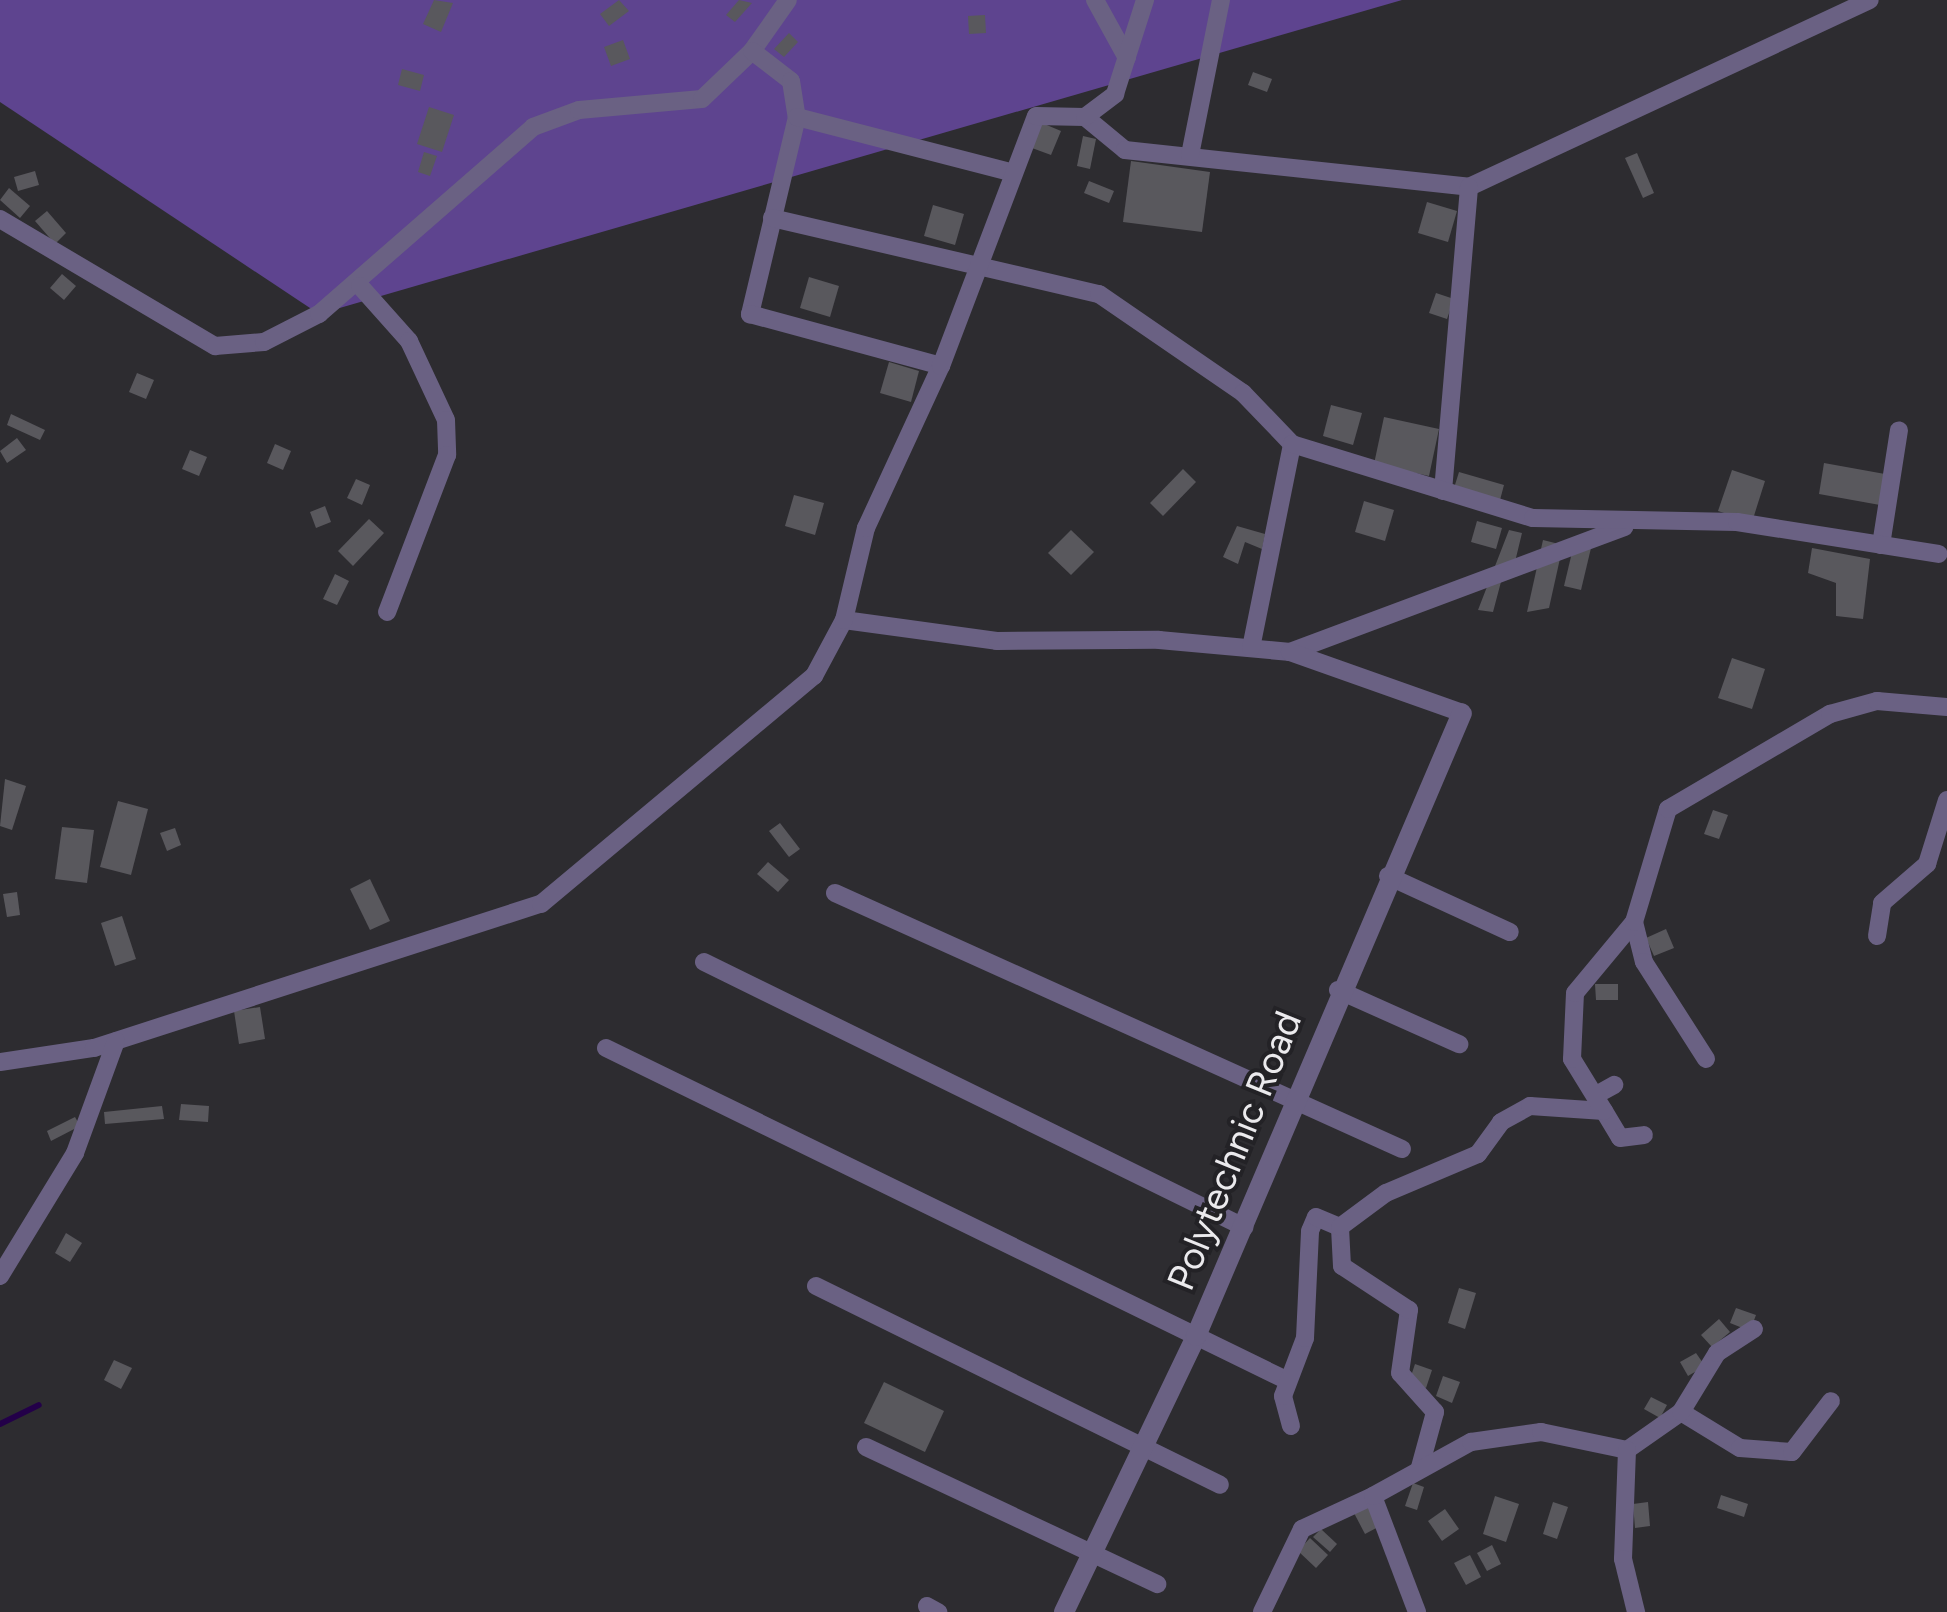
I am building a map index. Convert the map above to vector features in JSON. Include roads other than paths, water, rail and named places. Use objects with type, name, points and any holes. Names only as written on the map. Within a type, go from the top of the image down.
[{"type":"street","points":[[0,219],[214,346],[264,342],[360,286],[532,128],[580,110],[702,99],[752,52],[788,0]]},
{"type":"street","points":[[1095,0],[1127,58]]},
{"type":"street","points":[[0,1062],[116,1041],[541,904],[814,676],[844,620],[866,528],[941,366],[1036,116],[1085,116],[1115,94],[1145,0]]},
{"type":"street","points":[[1190,156],[1221,0]]},
{"type":"street","points":[[1085,116],[1125,150],[1469,188],[1870,0]]},
{"type":"street","points":[[752,52],[792,81],[797,117],[750,314],[941,366]]},
{"type":"street","points":[[797,117],[1014,173]]},
{"type":"street","points":[[1443,490],[1469,188]]},
{"type":"street","points":[[772,218],[1099,294],[1243,393],[1292,444],[1533,518],[1633,524],[1737,522],[1938,554]]},
{"type":"street","points":[[360,286],[408,341],[446,420],[447,455],[388,612]]},
{"type":"street","points":[[1881,545],[1899,430]]},
{"type":"street","points":[[1252,648],[1292,444]]},
{"type":"street","points":[[1290,652],[1633,524]]},
{"type":"street","points":[[844,620],[996,641],[1290,652],[1462,713]]},
{"type":"street","points":[[1644,1135],[1620,1138],[1572,1059],[1575,993],[1634,922],[1668,809],[1830,714],[1876,701],[1947,706]]},
{"type":"street","name":"Polytechnic Road","points":[[1064,1612],[1196,1336],[1244,1227],[1338,990],[1462,713]]},
{"type":"street","points":[[1877,936],[1882,904],[1927,864],[1947,800]]},
{"type":"street","points":[[1388,876],[1510,932]]},
{"type":"street","points":[[835,894],[1293,1106],[1402,1148]]},
{"type":"street","points":[[1634,922],[1644,962],[1706,1059]]},
{"type":"street","points":[[704,962],[1244,1227]]},
{"type":"street","points":[[1338,990],[1459,1044]]},
{"type":"street","points":[[0,1276],[75,1154],[116,1041]]},
{"type":"street","points":[[606,1048],[1282,1378]]},
{"type":"street","points":[[1600,1103],[1614,1084]]},
{"type":"street","points":[[1340,1226],[1386,1193],[1478,1154],[1501,1122],[1530,1106],[1600,1103]]},
{"type":"street","points":[[1291,1426],[1283,1396],[1305,1338],[1310,1232],[1316,1217],[1340,1226]]},
{"type":"street","points":[[1340,1226],[1342,1266],[1410,1310],[1400,1373],[1434,1412],[1420,1467]]},
{"type":"street","points":[[816,1286],[1220,1485]]},
{"type":"street","points":[[1262,1612],[1302,1530],[1373,1496],[1420,1467],[1499,1434],[1627,1450],[1680,1412],[1717,1353],[1754,1329]]},
{"type":"street","points":[[1680,1412],[1740,1448],[1792,1452],[1832,1401]]},
{"type":"street","points":[[866,1447],[1157,1584]]},
{"type":"street","points":[[1627,1450],[1624,1559],[1636,1612]]},
{"type":"street","points":[[1373,1496],[1417,1612]]},
{"type":"waterway","points":[[0,1424],[39,1405]]}]
